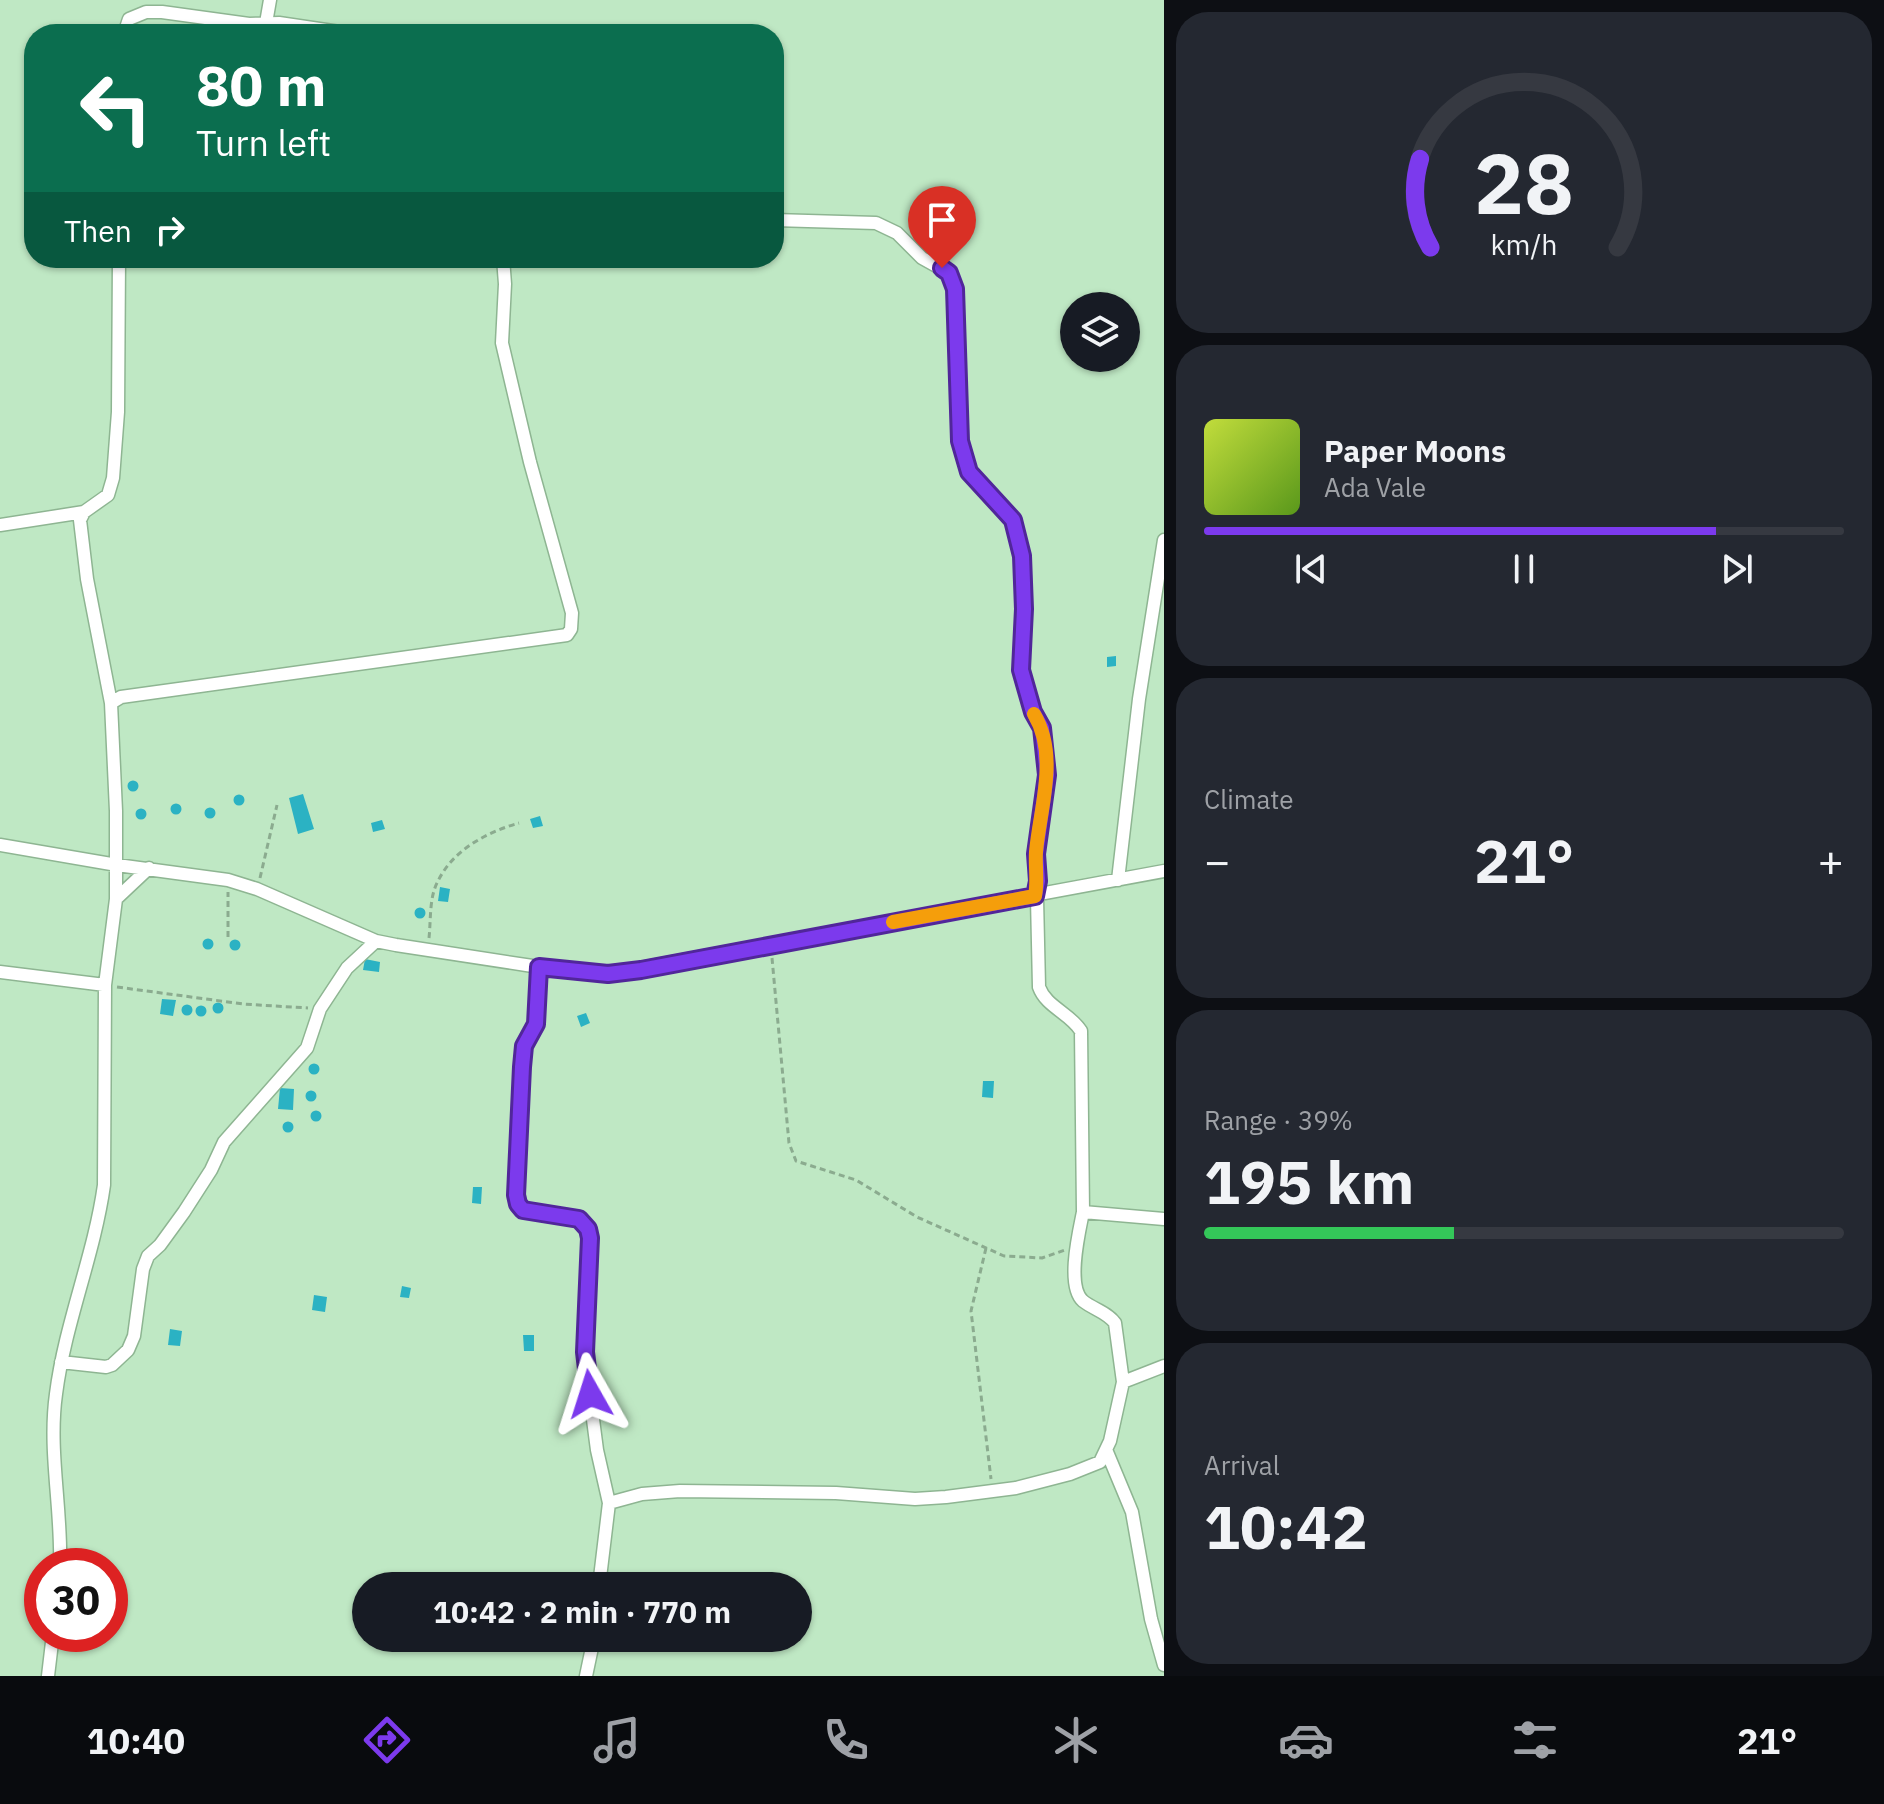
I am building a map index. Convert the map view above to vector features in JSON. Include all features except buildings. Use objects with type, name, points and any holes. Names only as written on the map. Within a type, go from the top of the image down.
[{"type":"street","points":[[136,15],[139,0]]},
{"type":"street","points":[[266,23],[270,0]]},
{"type":"street","points":[[127,24],[136,15],[162,12],[274,24]]},
{"type":"street","points":[[609,1503],[642,1494],[680,1491],[836,1493],[915,1499],[1016,1488],[1089,1468],[1100,1462],[1107,1452],[1123,1382],[1115,1323],[1110,1316],[1085,1302],[1076,1287],[1076,1247],[1083,1212],[1081,1031],[1074,1020],[1042,996],[1039,987],[1036,854],[1047,775],[1042,728],[1033,712],[1021,670],[1024,609],[1022,556],[1013,520],[981,488],[963,461],[953,279],[949,273],[922,258],[897,233],[876,223],[784,220]]},
{"type":"street","points":[[0,525],[84,512],[108,495],[113,478],[118,412],[119,268]]},
{"type":"street","points":[[111,703],[121,697],[567,635],[571,629],[572,613],[530,462],[502,343],[504,268]]},
{"type":"street","points":[[59,1548],[53,1442],[55,1396],[61,1362],[100,1216],[104,1185],[105,985],[117,865],[111,703],[80,532],[84,512]]},
{"type":"street","points":[[1118,880],[1139,699],[1164,540]]},
{"type":"street","points":[[0,845],[228,880],[257,889],[376,941],[539,967],[608,974],[1164,871]]},
{"type":"street","points":[[116,899],[149,868]]},
{"type":"street","points":[[61,1362],[106,1367],[128,1350],[134,1336],[145,1262],[184,1212],[211,1170],[224,1142],[307,1048],[320,1009],[354,960],[376,941]]},
{"type":"street","points":[[539,967],[536,1024],[524,1046],[516,1195],[523,1210],[579,1219],[588,1229],[586,1366],[597,1450],[609,1503],[601,1572]]},
{"type":"street","points":[[0,972],[105,985]]},
{"type":"street","points":[[1083,1212],[1164,1219]]},
{"type":"street","points":[[1123,1382],[1164,1366]]},
{"type":"street","points":[[1107,1452],[1132,1512],[1151,1619],[1164,1665]]},
{"type":"street","points":[[48,1676],[51,1652]]},
{"type":"street","points":[[586,1676],[591,1652]]},
{"type":"path","points":[[257,889],[277,805]]},
{"type":"path","points":[[427,950],[437,882],[469,846],[494,830],[519,823]]},
{"type":"path","points":[[228,880],[228,937]]},
{"type":"path","points":[[771,945],[789,1143],[796,1161],[856,1180],[917,1217],[1004,1256],[1042,1258],[1076,1247]]},
{"type":"path","points":[[105,985],[243,1004],[320,1009]]},
{"type":"path","points":[[986,1248],[971,1311],[993,1491]]},
{"type":"slow traffic","points":[[893,922],[1035,896],[1038,881],[1036,854],[1047,775],[1042,728],[1034,714]]},
{"type":"route","points":[[590,1394],[585,1352],[588,1229],[579,1219],[523,1210],[516,1195],[524,1046],[536,1024],[539,967],[608,974],[641,970],[1035,896],[1038,881],[1036,854],[1047,775],[1042,728],[1033,712],[1021,670],[1024,609],[1022,556],[1013,520],[981,488],[963,461],[955,289],[953,279],[942,268]]}]
